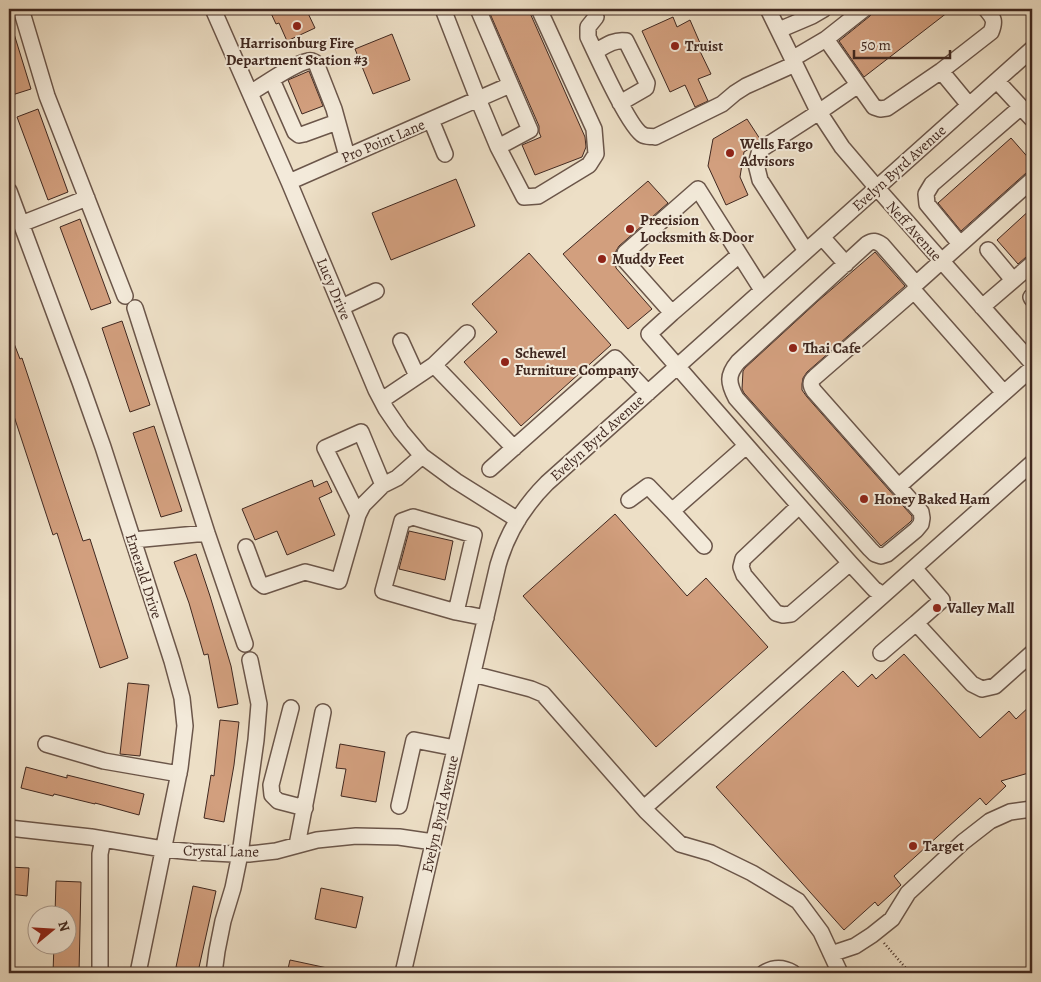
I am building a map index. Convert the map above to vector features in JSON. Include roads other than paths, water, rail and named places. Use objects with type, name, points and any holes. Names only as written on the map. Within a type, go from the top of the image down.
[{"type":"street","points":[[21,9],[47,96],[130,302],[246,644]]},
{"type":"street","name":"Lucy Drive","points":[[213,9],[382,400],[401,431],[422,456],[518,520]]},
{"type":"street","points":[[443,9],[498,147],[524,197],[538,196],[589,165],[596,154],[594,129],[539,9]]},
{"type":"street","points":[[478,9],[530,130],[498,147]]},
{"type":"street","name":"Neff Avenue","points":[[768,9],[819,112],[842,147],[1031,361]]},
{"type":"street","points":[[779,30],[824,9]]},
{"type":"street","points":[[596,17],[588,27],[588,37],[620,103],[637,130],[643,135],[655,137],[722,104],[746,86],[794,61],[864,9]]},
{"type":"street","points":[[826,39],[874,107],[886,108],[941,71],[991,32],[995,24],[986,9]]},
{"type":"street","points":[[595,52],[614,41],[626,41],[646,83],[646,88],[620,103]]},
{"type":"street","name":"Evelyn Byrd Avenue","points":[[403,973],[501,557],[511,532],[530,502],[547,483],[1032,49]]},
{"type":"street","points":[[250,93],[295,66],[307,61],[316,63],[334,109],[347,156]]},
{"type":"street","points":[[941,71],[969,106]]},
{"type":"street","points":[[272,80],[295,132],[299,135],[338,122]]},
{"type":"street","points":[[997,80],[1032,120]]},
{"type":"street","name":"Pro Point Lane","points":[[289,182],[510,85]]},
{"type":"street","points":[[806,251],[760,180],[756,164],[760,150],[858,85]]},
{"type":"street","points":[[960,244],[927,204],[926,194],[932,184],[1021,107]]},
{"type":"street","points":[[431,120],[446,154]]},
{"type":"street","points":[[1004,393],[915,287],[882,245],[877,241],[867,244],[738,362],[732,370],[730,379],[731,388],[736,398],[875,554],[880,556],[887,554],[921,524],[921,512],[814,391],[811,383],[812,380],[915,287],[960,244],[1032,180]]},
{"type":"street","points":[[672,313],[624,259],[625,253],[698,189],[762,290]]},
{"type":"street","name":"Emerald Drive","points":[[9,191],[106,455],[172,661],[182,698],[185,726],[183,751],[138,973]]},
{"type":"street","points":[[21,224],[87,198]]},
{"type":"street","points":[[822,237],[846,264]]},
{"type":"street","points":[[988,250],[1014,280]]},
{"type":"street","points":[[739,254],[649,334],[850,563],[874,589],[884,595]]},
{"type":"street","points":[[982,307],[1032,264]]},
{"type":"street","points":[[342,307],[376,291]]},
{"type":"street","points":[[382,400],[434,365],[467,333]]},
{"type":"street","points":[[401,341],[417,376]]},
{"type":"street","points":[[490,470],[615,358],[648,393]]},
{"type":"street","points":[[899,486],[1004,393],[1031,361]]},
{"type":"street","points":[[434,365],[514,448]]},
{"type":"street","points":[[358,515],[325,448],[361,432],[383,485]]},
{"type":"street","points":[[672,511],[746,446]]},
{"type":"street","points":[[246,547],[259,582],[264,586],[305,572],[340,581],[358,515],[363,506],[383,485],[397,478],[422,456]]},
{"type":"street","points":[[644,808],[1032,463]]},
{"type":"street","points":[[629,500],[648,486],[704,546]]},
{"type":"street","points":[[799,506],[743,559],[741,567],[744,575],[776,613],[783,616],[791,614],[850,563]]},
{"type":"street","points":[[456,612],[474,535],[413,517],[402,521],[383,591],[456,612],[486,618]]},
{"type":"street","points":[[827,537],[845,520]]},
{"type":"street","points":[[133,540],[207,533]]},
{"type":"street","points":[[881,653],[942,600],[914,568]]},
{"type":"street","points":[[916,623],[972,684],[982,689],[994,686],[1032,653]]},
{"type":"street","points":[[214,973],[221,928],[233,888],[240,854],[254,762],[259,712],[250,660]]},
{"type":"street","points":[[473,674],[531,689],[543,694],[644,808],[680,844],[712,853],[798,901],[821,932],[840,973]]},
{"type":"street","points":[[291,708],[271,785],[272,795],[278,801],[304,808]]},
{"type":"street","points":[[297,845],[323,712]]},
{"type":"street","points":[[399,806],[414,740],[455,748]]},
{"type":"street","points":[[46,744],[104,761],[179,774]]},
{"type":"street","points":[[831,954],[855,946],[892,919],[908,893],[963,842],[990,820],[1010,812],[1032,809]]},
{"type":"street","name":"Crystal Lane","points":[[9,828],[64,833],[163,849],[240,854],[276,851],[317,840],[371,835],[399,836],[434,842]]},
{"type":"street","points":[[100,973],[100,854],[103,839]]},
{"type":"street","points":[[764,973],[778,968],[793,973]]},
{"type":"place","name":"Harrisonburg Fire Department Station #3","points":[[297,26]]},
{"type":"place","name":"Truist","points":[[675,46]]},
{"type":"place","name":"Wells Fargo Advisors","points":[[730,153]]},
{"type":"place","name":"Precision Locksmith & Door","points":[[630,229]]},
{"type":"place","name":"Muddy Feet","points":[[602,259]]},
{"type":"place","name":"Thai Cafe","points":[[793,348]]},
{"type":"place","name":"Schewel Furniture Company","points":[[505,362]]},
{"type":"place","name":"Honey Baked Ham","points":[[864,499]]},
{"type":"place","name":"Valley Mall","points":[[937,608]]},
{"type":"place","name":"Target","points":[[913,846]]}]
